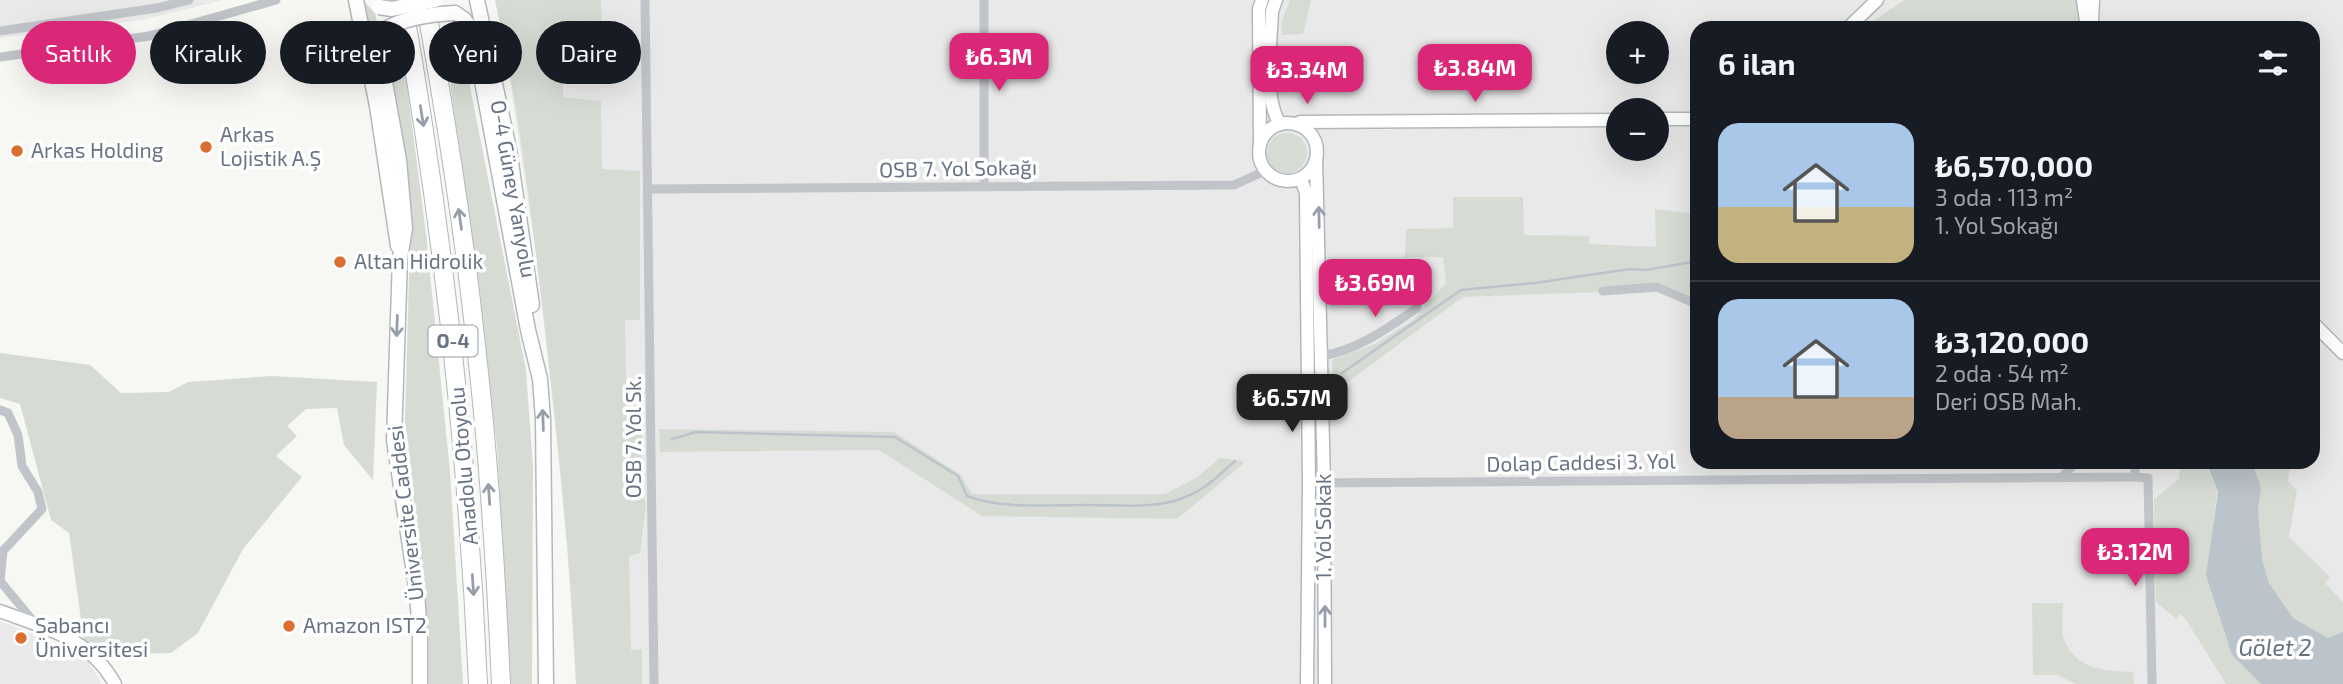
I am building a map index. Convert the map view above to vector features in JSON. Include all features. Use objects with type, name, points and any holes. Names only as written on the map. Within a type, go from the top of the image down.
[{"type":"highway","name":"Anadolu Otoyolu","points":[[402,0],[428,151],[454,353],[471,557],[478,684]]},
{"type":"highway","name":"Anadolu Otoyolu","points":[[425,0],[444,110],[477,346],[496,579],[501,684]]},
{"type":"main road","points":[[356,0],[377,106],[400,258]]},
{"type":"main road","points":[[376,3],[392,9],[436,0]]},
{"type":"main road","name":"O-4 Güney Yanyolu","points":[[477,0],[511,163],[528,270],[540,379]]},
{"type":"main road","points":[[400,258],[405,228],[399,160],[379,49],[384,30],[394,24],[455,13],[464,19],[473,32],[528,330],[540,379],[543,419],[546,684]]},
{"type":"main road","name":"Üniversite Caddesi","points":[[400,258],[394,440],[417,593],[420,684]]},
{"type":"street","points":[[0,31],[158,8],[188,0]]},
{"type":"street","points":[[0,57],[149,36],[276,0]]},
{"type":"street","name":"OSB 7. Yol Sk.","points":[[645,0],[654,684]]},
{"type":"street","points":[[984,0],[984,187]]},
{"type":"street","points":[[1260,143],[1271,128],[1280,124],[1297,125],[1313,137],[1316,160],[1308,174],[1292,181],[1282,181],[1265,171],[1258,153],[1259,9],[1262,0]]},
{"type":"street","points":[[1276,0],[1272,11],[1270,88],[1272,113],[1280,124]]},
{"type":"street","points":[[2083,0],[2088,21]]},
{"type":"street","points":[[2090,21],[2093,0]]},
{"type":"street","points":[[1855,21],[1875,1]]},
{"type":"street","points":[[1669,119],[1690,119]]},
{"type":"street","points":[[1297,125],[1300,122],[1606,120]]},
{"type":"street","points":[[1313,137],[1332,122]]},
{"type":"street","name":"1. Yol Sokak","points":[[1316,160],[1322,356],[1325,684]]},
{"type":"street","name":"OSB 7. Yol Sokağı","points":[[648,189],[1234,185],[1265,171]]},
{"type":"street","points":[[1301,178],[1306,193],[1309,483],[1307,684]]},
{"type":"street","points":[[1322,356],[1373,338],[1417,308],[1417,272]]},
{"type":"street","points":[[1603,290],[1657,287],[1690,301]]},
{"type":"street","points":[[2320,330],[2343,353]]},
{"type":"street","points":[[0,410],[8,413],[18,435],[22,466],[38,492],[42,509],[3,551],[0,581],[38,626]]},
{"type":"street","points":[[2063,476],[2070,469]]},
{"type":"street","points":[[2136,469],[2135,477],[2148,478],[2152,684]]},
{"type":"street","name":"Dolap Caddesi 3. Yol","points":[[1309,483],[2135,477]]},
{"type":"street","points":[[0,611],[75,640],[106,667],[115,684]]},
{"type":"shaded area","points":[[0,0],[224,0],[134,21],[21,21],[21,35],[0,38]]},
{"type":"shaded area","points":[[495,0],[2343,0],[2343,684],[576,684],[565,505],[536,255],[511,84],[522,84],[522,21],[500,21]]},
{"type":"shaded area","points":[[495,0],[601,0],[602,21],[536,21],[536,84],[563,84],[563,97],[601,101],[602,169],[640,171],[640,320],[625,320],[627,430],[642,431],[641,491],[646,504],[640,553],[629,556],[631,650],[642,649],[642,684],[576,684],[567,551],[545,330],[511,84],[522,84],[522,21],[500,21]]},
{"type":"shaded area","points":[[1290,0],[1311,0],[1303,34],[1282,35],[1281,23]]},
{"type":"shaded area","points":[[1904,0],[2079,0],[2078,21],[1873,21]]},
{"type":"shaded area","points":[[365,2],[375,13],[377,21],[368,21]]},
{"type":"shaded area","points":[[391,84],[407,84],[426,234],[450,472],[463,684],[429,684],[429,635],[405,422],[410,240]]},
{"type":"shaded area","points":[[450,84],[469,84],[526,370],[533,467],[532,684],[511,684],[497,447]]},
{"type":"shaded area","points":[[1287,133],[1301,139],[1307,153],[1301,167],[1287,173],[1273,167],[1267,153],[1273,139]]},
{"type":"shaded area","points":[[1453,197],[1523,197],[1524,235],[1589,236],[1589,244],[1656,247],[1655,209],[1690,213],[1690,304],[1663,290],[1463,297],[1334,392],[1332,360],[1375,344],[1413,320],[1446,283],[1443,257],[1405,257],[1406,229],[1453,228]]},
{"type":"shaded area","points":[[0,353],[90,365],[121,393],[169,392],[188,382],[272,376],[377,382],[373,480],[344,445],[337,408],[306,409],[287,426],[297,436],[276,456],[302,477],[243,549],[198,633],[171,653],[103,655],[101,650],[84,641],[69,533],[51,520],[20,404],[0,398]]},
{"type":"shaded area","points":[[659,429],[894,432],[961,475],[972,494],[1165,494],[1198,477],[1219,458],[1243,461],[1243,464],[1177,519],[982,516],[879,450],[660,452]]},
{"type":"shaded area","points":[[2180,469],[2208,469],[2217,491],[2207,576],[2263,684],[2226,684],[2185,618],[2180,613],[2177,619],[2156,602],[2154,499],[2179,479]]},
{"type":"shaded area","points":[[2237,469],[2289,469],[2288,481],[2297,491],[2289,537],[2330,577],[2325,583],[2343,602],[2343,647],[2289,624],[2263,576]]},
{"type":"shaded area","points":[[2032,603],[2063,603],[2063,633],[2070,651],[2085,664],[2094,667],[2133,672],[2134,684],[2076,684],[2057,675],[2033,675]]},
{"type":"shaded area","name":"Sabancı Üniversitesi","points":[[0,621],[85,655],[102,684],[0,684]]},
{"type":"water","name":"Gölet 2","points":[[2209,469],[2254,469],[2261,488],[2258,510],[2262,560],[2269,583],[2293,618],[2328,638],[2343,632],[2343,684],[2261,684],[2232,655],[2206,575],[2218,492]]},
{"type":"waterway","points":[[1342,373],[1461,290],[1535,283],[1630,269],[1646,270],[1690,262]]},
{"type":"waterway","points":[[672,439],[696,432],[895,437],[958,476],[967,496],[994,503],[1023,505],[1162,504],[1195,493],[1235,461]]},
{"type":"place","name":"Arkas Lojistik A.Ş","points":[[206,147]]},
{"type":"place","name":"Arkas Holding","points":[[17,151]]},
{"type":"place","name":"Altan Hidrolik","points":[[340,262]]},
{"type":"place","name":"Amazon IST2","points":[[289,626]]},
{"type":"place","name":"Sabancı Üniversitesi","points":[[21,638]]}]
